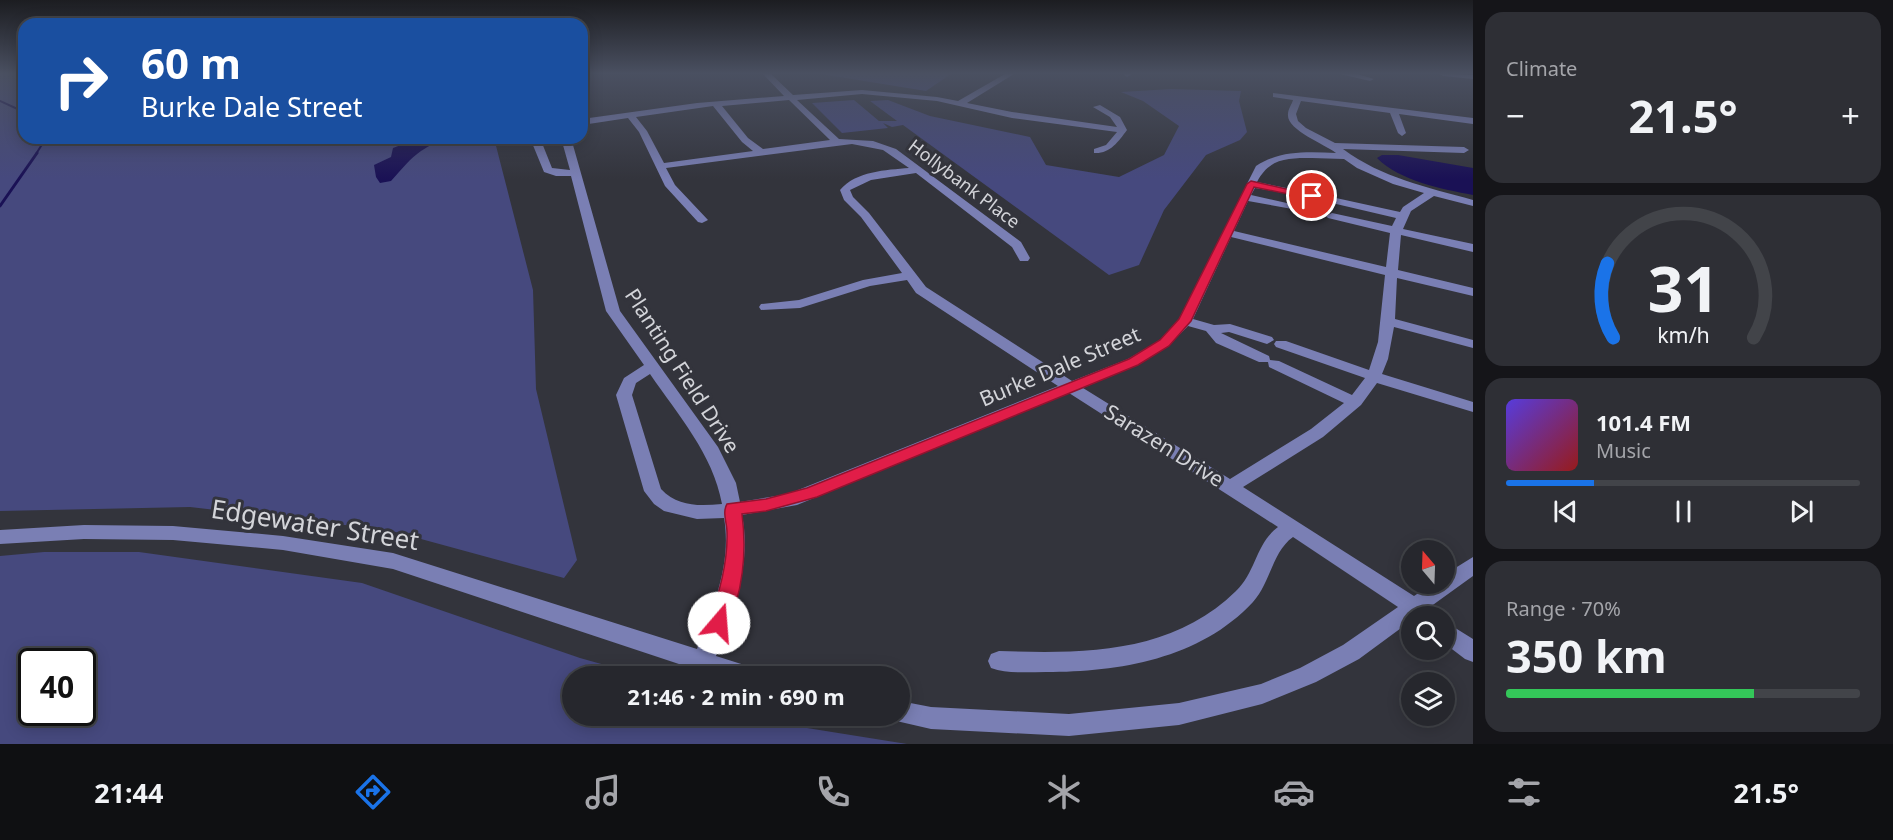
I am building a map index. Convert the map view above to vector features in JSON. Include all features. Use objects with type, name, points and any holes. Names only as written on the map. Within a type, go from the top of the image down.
[{"type":"street","points":[[588,121],[679,109]]},
{"type":"street","points":[[720,109],[745,140],[759,151]]},
{"type":"street","points":[[802,109],[837,142]]},
{"type":"street","points":[[982,109],[1123,130]]},
{"type":"street","points":[[1101,109],[1117,118],[1123,130]]},
{"type":"street","points":[[1294,109],[1292,114],[1294,122],[1303,130],[1383,177],[1431,193],[1473,203]]},
{"type":"street","points":[[1377,109],[1473,121]]},
{"type":"street","points":[[1394,111],[1402,133]]},
{"type":"street","points":[[630,115],[644,131],[670,186],[702,220]]},
{"type":"street","points":[[1097,151],[1109,147],[1123,130]]},
{"type":"street","name":"Hollybank Place","points":[[662,166],[837,142],[859,141],[883,146],[919,170],[1017,245],[1024,258]]},
{"type":"street","points":[[537,144],[548,170],[556,173],[575,173]]},
{"type":"street","name":"Planting Field Drive","points":[[568,144],[608,301],[712,451],[727,483],[736,532],[735,561],[729,591],[703,662]]},
{"type":"street","points":[[1333,146],[1464,150]]},
{"type":"street","name":"Burke Dale Street","points":[[652,367],[629,381],[624,395],[653,491],[660,500],[681,510],[702,512],[766,505],[811,493],[1150,353],[1165,343],[1185,321],[1259,168],[1277,159],[1345,156]]},
{"type":"street","name":"Sarazen Drive","points":[[919,170],[860,179],[850,184],[845,190],[848,198],[866,215],[909,276],[931,299],[1293,527],[1411,606]]},
{"type":"street","points":[[1248,191],[1312,196]]},
{"type":"street","points":[[1248,191],[1305,210]]},
{"type":"street","points":[[1230,487],[1331,423],[1355,402],[1374,377],[1381,360],[1397,230],[1402,216],[1414,202],[1431,193]]},
{"type":"street","points":[[1336,201],[1402,216]]},
{"type":"street","points":[[1332,216],[1473,248]]},
{"type":"street","points":[[1227,233],[1473,292]]},
{"type":"street","points":[[766,307],[800,304],[879,280],[909,276]]},
{"type":"street","points":[[1185,321],[1213,330],[1230,328],[1374,377],[1473,407]]},
{"type":"street","points":[[1386,321],[1473,344]]},
{"type":"street","points":[[1213,330],[1213,333],[1221,340],[1355,402]]},
{"type":"street","points":[[999,661],[1087,662],[1132,656],[1174,644],[1207,628],[1242,599],[1259,576],[1273,543],[1293,527]]},
{"type":"street","name":"Edgewater Street","points":[[0,537],[84,532],[173,533],[283,543],[393,561],[716,666]]},
{"type":"street","points":[[1427,606],[1473,565]]},
{"type":"street","points":[[910,714],[931,718],[1069,725],[1179,714],[1262,694],[1308,675],[1401,623]]},
{"type":"street","points":[[1455,638],[1473,652]]},
{"type":"shaded area","points":[[0,109],[18,109],[18,144],[496,144],[533,290],[536,389],[577,560],[564,578],[388,530],[190,507],[0,511]]},
{"type":"shaded area","points":[[818,109],[864,109],[879,121],[897,121],[880,109],[911,109],[930,116],[1030,137],[1046,165],[1119,177],[1164,155],[1179,126],[1154,109],[1241,109],[1247,132],[1240,140],[1206,155],[1164,210],[1139,265],[1109,275],[903,125],[892,127],[883,123],[888,128],[842,133]]},
{"type":"shaded area","points":[[403,144],[434,144],[415,155],[391,181],[380,183],[376,177],[374,165],[391,157],[393,148]]},
{"type":"shaded area","points":[[1382,155],[1398,155],[1473,168],[1473,195],[1435,187],[1397,173],[1377,158]]},
{"type":"shaded area","points":[[44,552],[139,552],[362,583],[608,666],[562,666],[562,726],[800,726],[907,744],[0,744],[0,556]]},
{"type":"waterway","points":[[36,154],[42,144]]},
{"type":"waterway","points":[[0,206],[37,153]]},
{"type":"route","points":[[719,623],[735,561],[736,532],[733,508],[766,505],[811,493],[1133,362],[1150,353],[1165,343],[1185,321],[1251,184],[1312,196]]}]
